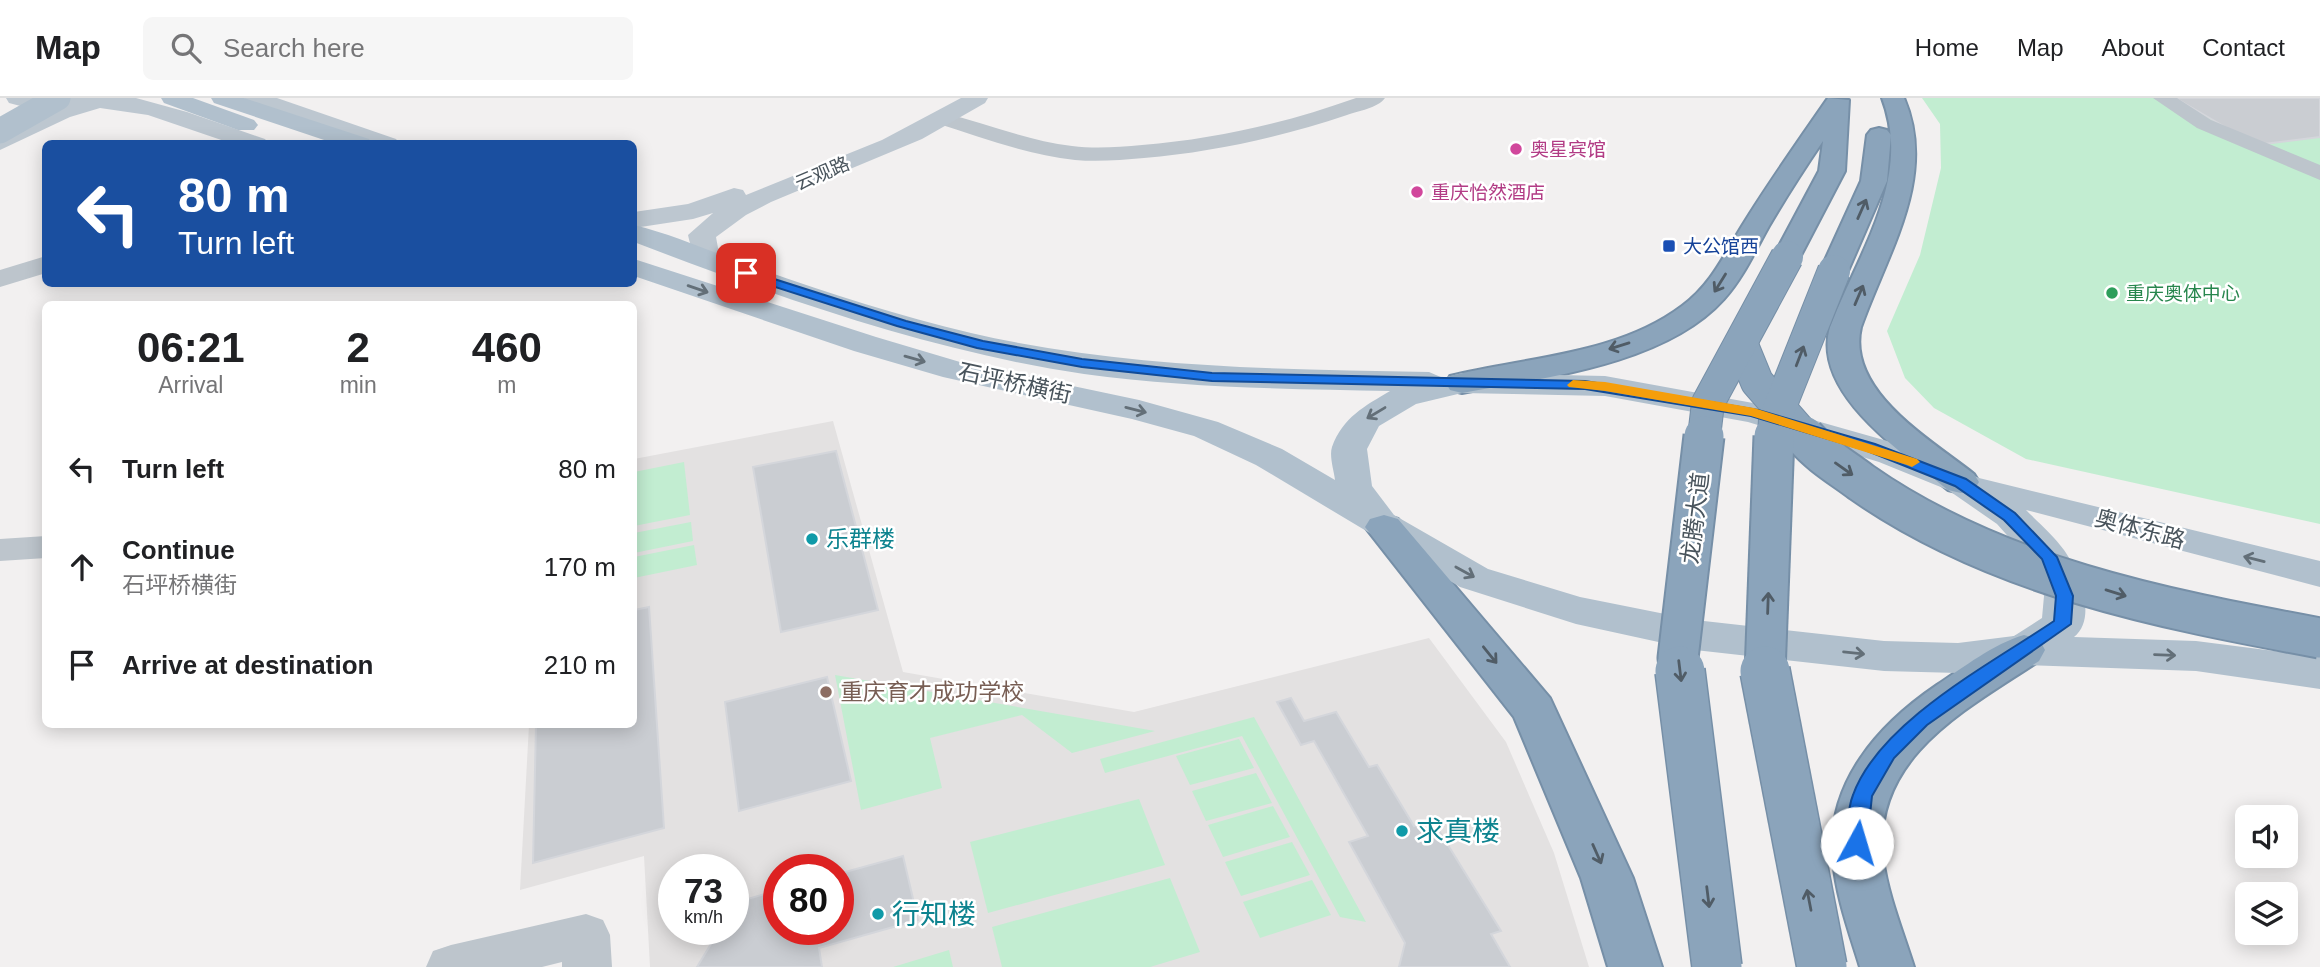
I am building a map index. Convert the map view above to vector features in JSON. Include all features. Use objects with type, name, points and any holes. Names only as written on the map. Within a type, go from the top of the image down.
[{"type":"highway","points":[[1822,967],[1765,676],[1776,419],[1834,271],[1874,181],[1882,105],[1878,98]]},
{"type":"highway","points":[[1893,98],[1905,139],[1896,206],[1842,337],[1844,362],[1858,388],[1885,417],[1961,482]]},
{"type":"highway","points":[[1462,383],[1556,365],[1642,339],[1682,319],[1714,294],[1837,99]]},
{"type":"highway","name":"龙腾大道","points":[[1717,967],[1678,657],[1708,403],[1832,171],[1837,99]]},
{"type":"highway","points":[[1741,343],[1757,382],[1815,449],[1883,497],[1962,540],[2058,576],[2180,612],[2320,638]]},
{"type":"highway","points":[[1384,527],[1534,710],[1607,878],[1634,967]]},
{"type":"highway","points":[[1887,967],[1866,896],[1857,843],[1862,796],[1888,753],[1920,720],[2024,650]]},
{"type":"main road","points":[[0,116],[31,98]]},
{"type":"main road","points":[[2,138],[58,98]]},
{"type":"main road","points":[[222,98],[349,140]]},
{"type":"main road","points":[[170,105],[285,140]]},
{"type":"main road","name":"石坪桥横街","points":[[637,234],[720,265],[915,327],[982,345],[1082,363],[1212,377],[1462,383]]},
{"type":"main road","name":"石坪桥横街","points":[[637,268],[864,344],[954,370],[1139,410],[1206,429],[1269,457],[1474,578],[1576,610],[1695,635],[1884,656],[1958,659],[2024,650]]},
{"type":"main road","points":[[1384,527],[1354,487],[1349,449],[1365,420],[1404,397],[1462,383],[1605,386],[1754,413],[1892,454],[1961,482],[2010,516],[2049,557],[2064,596],[2063,624],[2024,650]]},
{"type":"main road","name":"奥体东路","points":[[1961,482],[2320,574]]},
{"type":"main road","points":[[2024,650],[2196,656],[2320,673]]},
{"type":"street","points":[[17,98],[54,104],[108,99],[170,105],[248,140]]},
{"type":"street","points":[[255,98],[376,140]]},
{"type":"street","name":"云观路","points":[[637,220],[702,217],[756,201],[893,144],[944,109],[977,98]]},
{"type":"street","points":[[944,109],[1049,148],[1073,153],[1113,154],[1169,149],[1252,136],[1289,128],[1375,98]]},
{"type":"street","points":[[2163,98],[2204,124],[2320,173]]},
{"type":"street","points":[[2,138],[108,99]]},
{"type":"street","points":[[2,138],[94,116],[170,105]]},
{"type":"street","points":[[702,217],[705,250],[720,265]]},
{"type":"street","points":[[0,279],[42,265]]},
{"type":"street","points":[[0,551],[42,547]]},
{"type":"street","points":[[451,967],[586,935],[587,967]]},
{"type":"shaded area","name":"重庆育才成功学校","points":[[833,421],[903,672],[1134,712],[1429,638],[1506,742],[1554,853],[1589,967],[650,967],[644,856],[520,890],[529,728],[637,728],[637,458]]},
{"type":"green space","name":"重庆奥体中心","points":[[1922,98],[2320,98],[2320,524],[2026,459],[1934,408],[1905,378],[1887,331],[1920,255],[1941,168],[1940,124]]},
{"type":"green space","points":[[684,462],[690,515],[637,525],[637,471]]},
{"type":"green space","points":[[691,522],[693,541],[637,552],[637,532]]},
{"type":"green space","points":[[694,545],[697,565],[637,577],[637,556]]},
{"type":"green space","points":[[835,675],[1155,731],[1072,753],[1022,715],[930,738],[942,788],[861,810]]},
{"type":"green space","points":[[1254,717],[1366,922],[1340,917],[1242,736],[1105,773],[1100,759]]},
{"type":"green space","points":[[1239,739],[1254,768],[1190,785],[1176,756]]},
{"type":"green space","points":[[1256,773],[1272,803],[1206,821],[1192,791]]},
{"type":"green space","points":[[1139,799],[1165,865],[988,913],[970,842]]},
{"type":"green space","points":[[1273,806],[1290,837],[1223,857],[1208,825]]},
{"type":"green space","points":[[1292,842],[1310,875],[1241,896],[1225,862]]},
{"type":"green space","points":[[1170,878],[1200,952],[1150,967],[1002,967],[992,927]]},
{"type":"green space","points":[[1312,880],[1331,915],[1260,938],[1243,902]]},
{"type":"green space","points":[[949,950],[953,967],[893,967]]},
{"type":"building","points":[[2175,98],[2320,98],[2320,137],[2256,145]]},
{"type":"building","name":"乐群楼","points":[[836,451],[878,610],[781,632],[753,467]]},
{"type":"building","points":[[649,607],[664,828],[533,863],[536,728],[637,728],[637,609]]},
{"type":"building","points":[[827,677],[851,781],[739,811],[725,702]]},
{"type":"building","name":"求真楼","points":[[1291,698],[1304,721],[1336,712],[1369,767],[1377,765],[1414,826],[1433,821],[1501,931],[1491,934],[1510,967],[1399,967],[1405,943],[1349,842],[1368,836],[1314,741],[1301,745],[1277,702]]},
{"type":"building","name":"行知楼","points":[[903,856],[918,920],[854,938],[854,870]]},
{"type":"building","name":"行知楼","points":[[763,895],[763,945],[830,945],[819,948],[822,967],[697,967],[710,945],[749,945],[749,899]]},
{"type":"slow traffic","points":[[1573,385],[1605,386],[1754,413],[1912,462]]},
{"type":"place","name":"奥星宾馆","points":[[1516,149]]},
{"type":"place","name":"重庆怡然酒店","points":[[1417,192]]},
{"type":"place","name":"大公馆西","points":[[1669,246]]},
{"type":"place","name":"重庆奥体中心","points":[[2112,293]]},
{"type":"place","name":"乐群楼","points":[[812,539]]},
{"type":"place","name":"重庆育才成功学校","points":[[826,692]]},
{"type":"place","name":"求真楼","points":[[1402,831]]},
{"type":"place","name":"行知楼","points":[[878,914]]},
{"type":"route","points":[[746,273],[901,323],[982,345],[1082,363],[1212,377],[1605,386],[1682,399],[1754,413],[1870,447],[1961,482],[2010,516],[2049,557],[2064,596],[2063,624],[1920,720],[1888,753],[1862,796],[1857,843]]}]
